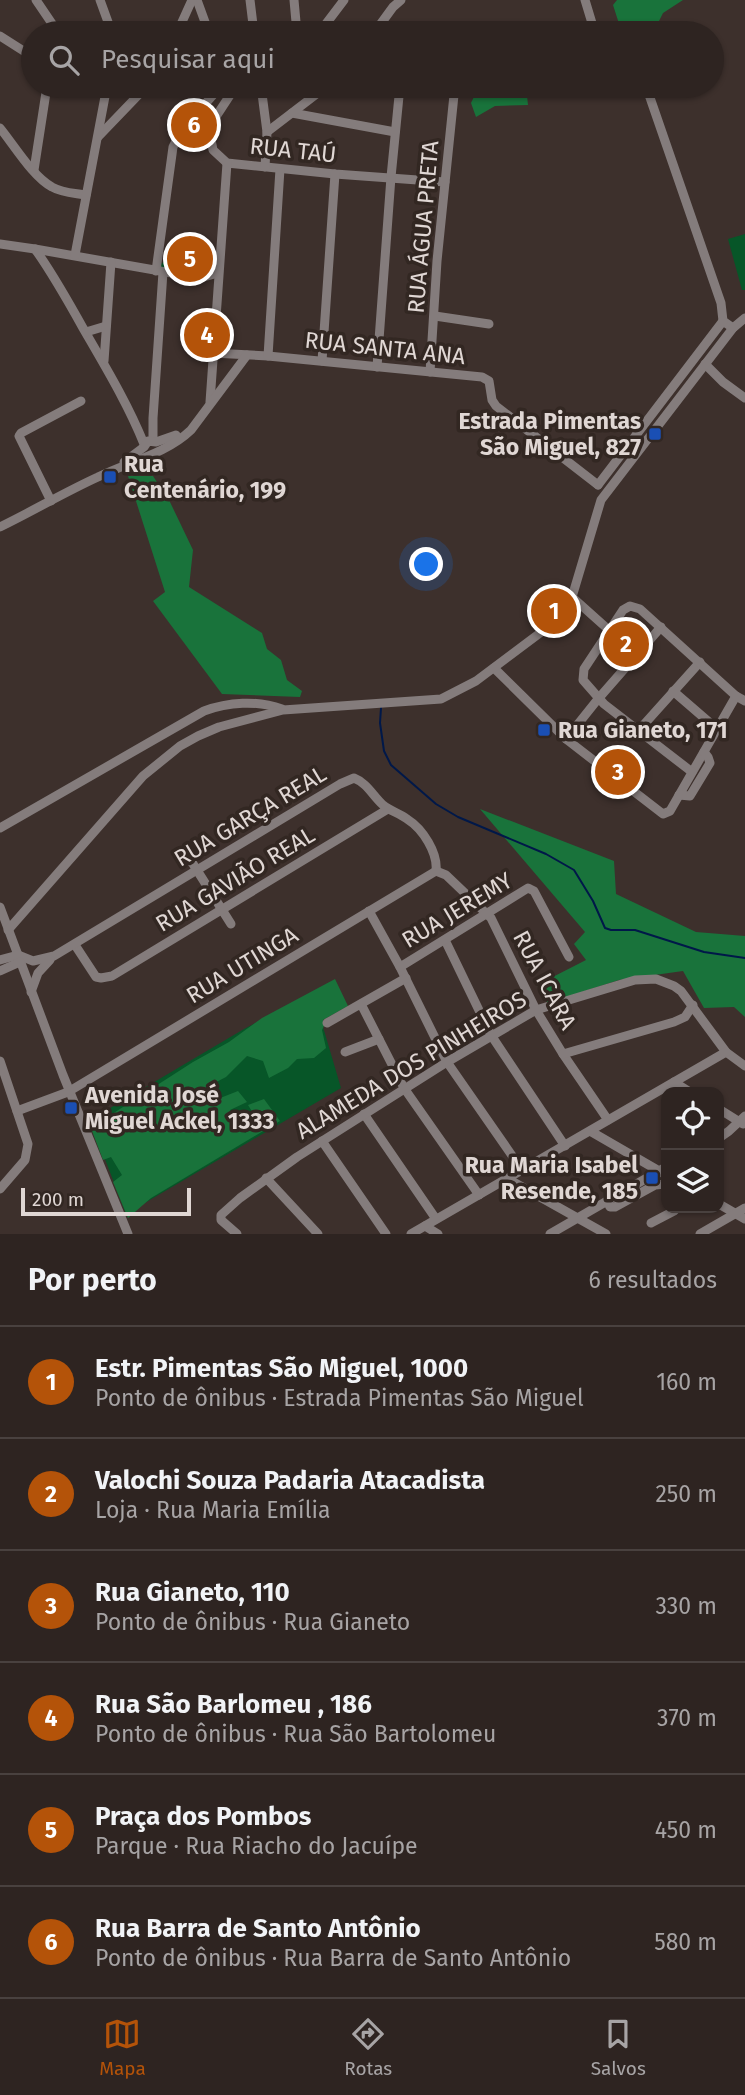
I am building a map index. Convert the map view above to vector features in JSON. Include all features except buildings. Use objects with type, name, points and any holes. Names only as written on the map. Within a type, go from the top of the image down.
[{"type":"street","points":[[36,0],[49,21]]},
{"type":"street","points":[[100,0],[108,21]]},
{"type":"street","points":[[184,21],[195,0]]},
{"type":"street","points":[[195,0],[204,21]]},
{"type":"street","points":[[250,0],[253,21]]},
{"type":"street","points":[[294,0],[296,21]]},
{"type":"street","points":[[328,21],[344,0]]},
{"type":"street","points":[[383,21],[401,0]]},
{"type":"street","points":[[585,0],[591,21]]},
{"type":"street","points":[[0,36],[21,49]]},
{"type":"street","points":[[34,170],[45,98]]},
{"type":"street","points":[[75,255],[105,98]]},
{"type":"street","points":[[96,139],[135,98]]},
{"type":"street","points":[[151,447],[160,272],[173,147],[181,131],[210,98]]},
{"type":"street","name":"RUA TAÚ","points":[[228,98],[217,115],[210,134],[213,150],[226,163],[445,182]]},
{"type":"street","points":[[263,98],[267,132],[265,167]]},
{"type":"street","points":[[267,132],[311,98]]},
{"type":"street","points":[[377,367],[399,98]]},
{"type":"street","name":"RUA ÁGUA PRETA","points":[[430,372],[437,261],[454,98]]},
{"type":"street","points":[[601,500],[598,485],[723,321],[721,303],[650,98]]},
{"type":"street","points":[[292,113],[395,132]]},
{"type":"street","points":[[0,128],[50,186],[57,190],[86,195]]},
{"type":"street","points":[[209,403],[226,163]]},
{"type":"street","points":[[268,356],[280,169]]},
{"type":"street","points":[[322,362],[335,174]]},
{"type":"street","points":[[0,244],[200,278],[218,273]]},
{"type":"street","points":[[35,248],[151,447]]},
{"type":"street","points":[[103,362],[111,262]]},
{"type":"street","points":[[200,278],[216,289]]},
{"type":"street","points":[[435,317],[489,324]]},
{"type":"street","points":[[7,926],[23,912],[122,797],[159,761],[180,746],[219,727],[283,710],[441,699],[465,688],[552,624],[572,597],[601,500],[705,364],[740,325],[723,321]]},
{"type":"street","points":[[86,332],[106,326]]},
{"type":"street","name":"RUA SANTA ANA","points":[[212,353],[268,356],[486,378],[496,406],[598,485]]},
{"type":"street","points":[[0,527],[116,469],[151,447],[180,439],[191,430],[247,355]]},
{"type":"street","points":[[705,364],[745,398]]},
{"type":"street","points":[[51,501],[19,436],[81,401]]},
{"type":"street","points":[[135,421],[153,418]]},
{"type":"street","points":[[572,597],[610,631]]},
{"type":"street","points":[[692,772],[598,699],[585,684],[583,673],[623,610],[630,606],[640,609],[736,696],[745,701]]},
{"type":"street","points":[[566,739],[661,627]]},
{"type":"street","points":[[639,730],[700,662]]},
{"type":"street","points":[[494,668],[566,739],[660,814],[670,811],[736,696]]},
{"type":"street","points":[[673,691],[717,729]]},
{"type":"street","points":[[0,828],[204,711],[217,706],[245,703],[272,705],[283,710]]},
{"type":"street","points":[[679,795],[687,797],[693,793],[710,764],[704,752]]},
{"type":"street","name":"RUA GARÇA REAL","points":[[54,956],[354,778],[388,809],[410,820],[420,830],[436,859],[436,871]]},
{"type":"street","name":"RUA GAVIÃO REAL","points":[[75,945],[92,973],[101,978],[112,976],[388,809]]},
{"type":"street","points":[[188,856],[231,924]]},
{"type":"street","name":"RUA UTINGA","points":[[17,1111],[69,1091],[436,871]]},
{"type":"street","name":"RUA ICARA","points":[[436,871],[446,875],[487,914],[536,1010],[608,1120]]},
{"type":"street","name":"RUA JEREMY","points":[[400,967],[528,888],[534,891],[569,957]]},
{"type":"street","points":[[0,907],[122,1234]]},
{"type":"street","points":[[369,911],[447,1062],[522,1170]]},
{"type":"street","points":[[445,940],[491,1035],[565,1146]]},
{"type":"street","points":[[31,992],[40,968],[54,956]]},
{"type":"street","points":[[1,966],[19,959],[33,961],[54,956]]},
{"type":"street","points":[[327,1023],[405,978]]},
{"type":"street","name":"ALAMEDA DOS PINHEIROS","points":[[237,1234],[221,1220],[222,1213],[266,1178],[404,1088],[536,1010],[625,983],[656,979],[674,986],[693,1005],[726,1052],[745,1066]]},
{"type":"street","points":[[361,1004],[404,1088],[479,1195]]},
{"type":"street","points":[[563,1054],[674,1022],[685,1017],[693,1005]]},
{"type":"street","points":[[345,1052],[379,1039]]},
{"type":"street","points":[[411,1234],[726,1052]]},
{"type":"street","points":[[0,1061],[3,1078],[28,1144],[24,1160],[0,1189]]},
{"type":"street","points":[[674,1082],[682,1087]]},
{"type":"street","points":[[69,1091],[128,1234]]},
{"type":"street","points":[[724,1112],[743,1121],[724,1134]]},
{"type":"street","points":[[364,1114],[436,1219]]},
{"type":"street","points":[[590,1131],[661,1170]]},
{"type":"street","points":[[322,1141],[386,1234]]},
{"type":"street","points":[[551,1234],[661,1172]]},
{"type":"street","points":[[266,1178],[318,1234]]},
{"type":"street","points":[[508,1179],[606,1234]]},
{"type":"street","points":[[607,1201],[610,1207],[615,1207],[655,1185],[661,1184]]},
{"type":"street","points":[[724,1207],[745,1219]]},
{"type":"street","points":[[700,1234],[745,1208]]},
{"type":"street","points":[[651,1223],[670,1213]]},
{"type":"street","points":[[425,1226],[439,1234]]},
{"type":"green space","points":[[617,0],[683,0],[663,13],[659,21],[618,21],[613,5]]},
{"type":"green space","points":[[473,98],[527,98],[528,105],[495,106],[476,117],[471,103]]},
{"type":"green space","points":[[745,234],[745,290],[742,290],[728,239]]},
{"type":"green space","points":[[176,245],[213,251],[207,268],[194,273],[161,267],[168,258],[173,257]]},
{"type":"green space","points":[[128,476],[153,476],[170,502],[193,550],[189,587],[262,633],[267,649],[281,660],[287,680],[302,691],[300,697],[222,694],[153,601],[165,592]]},
{"type":"green space","points":[[480,809],[614,861],[616,894],[696,932],[745,936],[745,1017],[734,1007],[704,1008],[683,971],[619,980],[548,1003],[537,985],[586,960],[574,944],[585,932]]},
{"type":"green space","points":[[335,979],[348,1006],[323,1020],[326,1048],[314,1058],[297,1059],[288,1068],[269,1078],[263,1061],[247,1056],[226,1077],[199,1091],[205,1104],[238,1091],[247,1102],[230,1110],[245,1133],[259,1123],[248,1105],[264,1099],[280,1121],[151,1198],[128,1218],[113,1182],[122,1175],[111,1157],[103,1160],[89,1123],[109,1116],[229,1042],[262,1018]]},
{"type":"green space","points":[[313,993],[341,1088],[126,1214],[90,1120],[244,1029]]},
{"type":"waterway","points":[[381,708],[384,751],[391,765],[436,804],[458,817],[546,854],[574,870],[593,901],[605,928],[635,930],[704,952],[745,958]]},
{"type":"place","name":"Rua Barra de Santo Antônio","points":[[194,125]]},
{"type":"place","name":"Praça dos Pombos","points":[[190,259]]},
{"type":"place","name":"Rua São Barlomeu , 186","points":[[207,335]]},
{"type":"place","name":"Estrada Pimentas São Miguel, 827","points":[[655,434]]},
{"type":"place","name":"Rua Centenário, 199","points":[[110,477]]},
{"type":"place","name":"Estr. Pimentas São Miguel, 1000","points":[[554,611]]},
{"type":"place","name":"Valochi Souza Padaria Atacadista","points":[[626,644]]},
{"type":"place","name":"Rua Gianeto, 171","points":[[544,730]]},
{"type":"place","name":"Rua Gianeto, 110","points":[[618,772]]},
{"type":"place","name":"Avenida José Miguel Ackel, 1333","points":[[71,1108]]},
{"type":"place","name":"Rua Maria Isabel Resende, 185","points":[[652,1178]]}]
